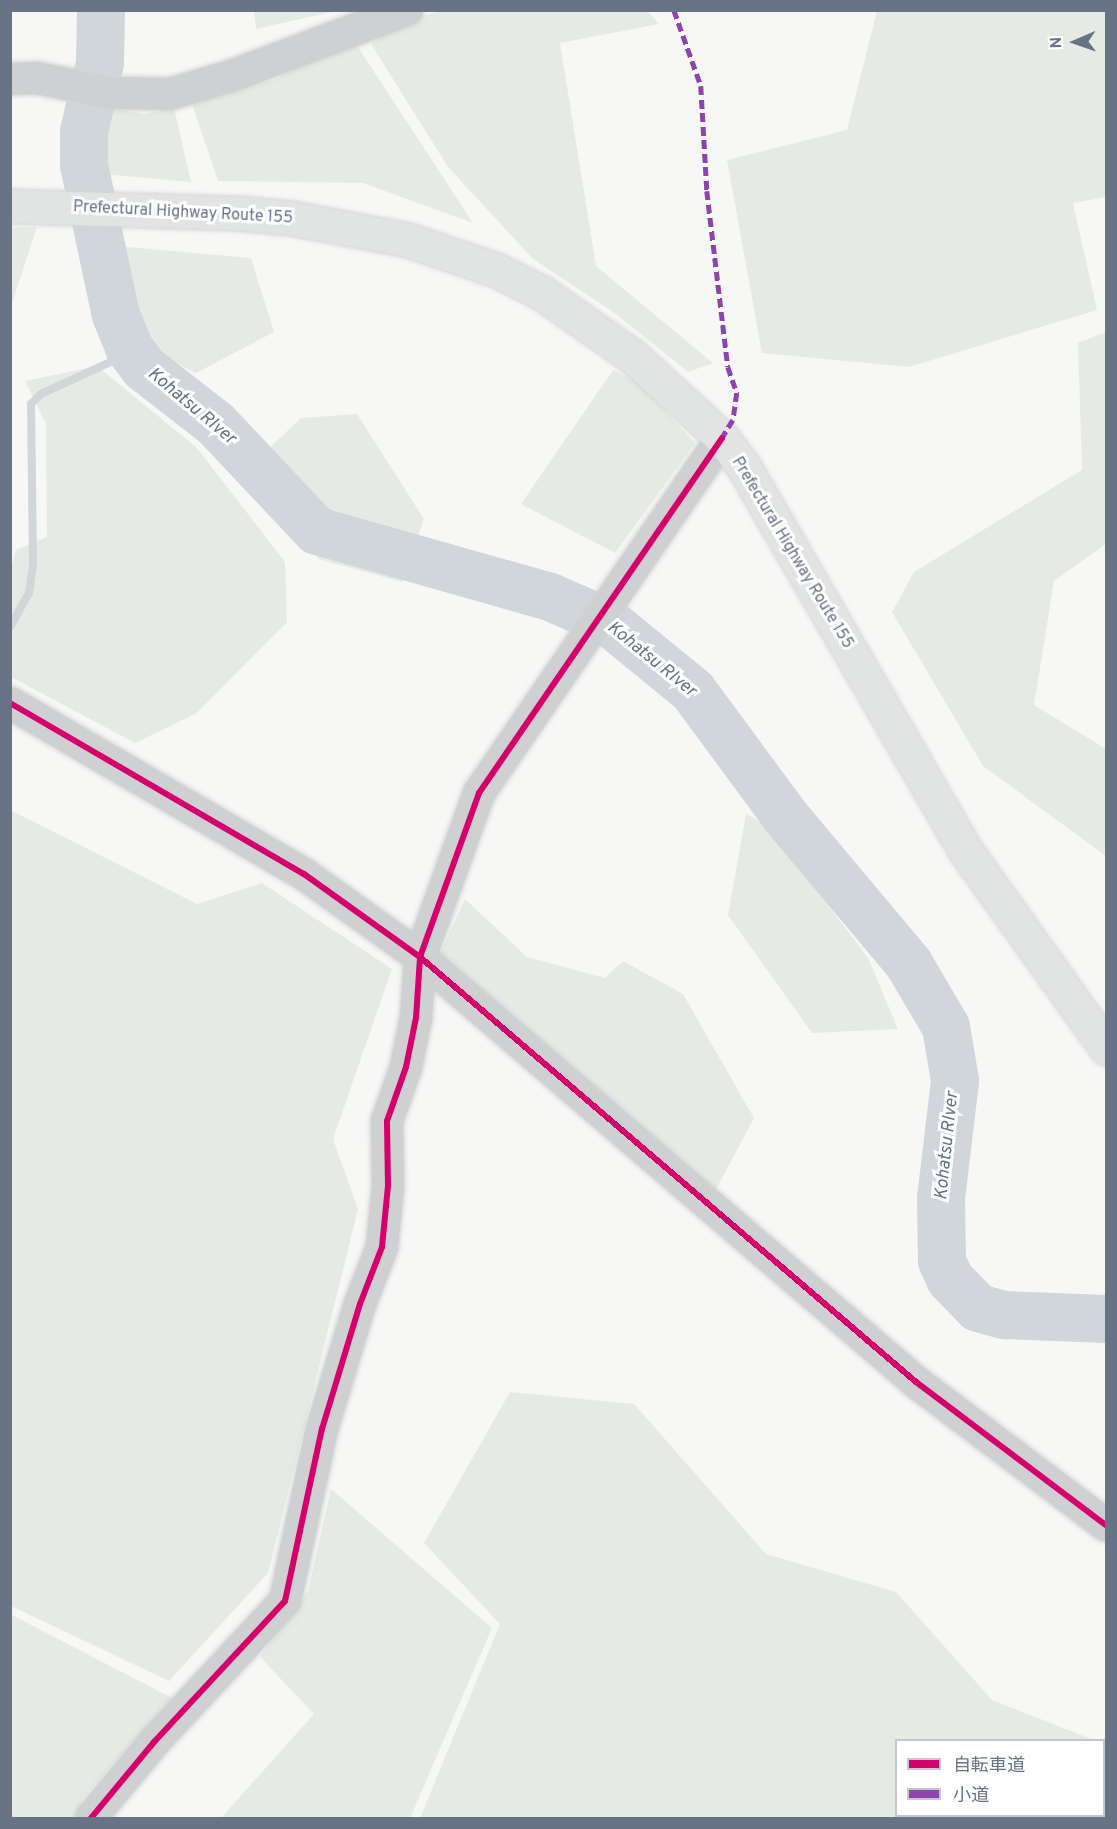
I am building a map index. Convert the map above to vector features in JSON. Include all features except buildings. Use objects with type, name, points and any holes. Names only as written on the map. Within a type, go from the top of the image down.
[{"type":"main road","name":"Prefectural Highway Route 155","points":[[10,206],[119,207],[291,218],[408,240],[467,259],[542,293],[632,356],[722,438],[775,518],[965,850],[1107,1048]]},
{"type":"street","points":[[10,79],[37,78],[97,91],[170,94],[234,75],[407,10]]},
{"type":"street","points":[[91,1818],[154,1742],[285,1601],[322,1429],[360,1304],[382,1247],[388,1186],[387,1121],[406,1067],[416,1018],[420,957],[479,793],[610,597],[722,438]]},
{"type":"street","points":[[10,703],[304,874],[420,957],[916,1382],[1107,1525]]},
{"type":"shaded area","points":[[254,10],[336,10],[336,11],[256,29]]},
{"type":"shaded area","points":[[440,11],[647,11],[659,24],[560,43],[596,266],[713,363],[688,372],[616,314],[533,259],[448,167],[371,44],[404,21]]},
{"type":"shaded area","points":[[877,11],[1106,11],[1106,197],[1073,203],[1097,310],[909,367],[762,353],[727,160],[847,130]]},
{"type":"shaded area","points":[[352,38],[473,223],[363,183],[218,181],[190,98],[274,80]]},
{"type":"shaded area","points":[[70,100],[144,114],[174,108],[191,182],[69,171]]},
{"type":"shaded area","points":[[37,227],[11,306],[11,228]]},
{"type":"shaded area","points":[[94,244],[251,258],[274,332],[196,373],[106,327]]},
{"type":"shaded area","points":[[1106,332],[1106,544],[1054,581],[1034,705],[1106,749],[1106,856],[983,766],[892,612],[914,572],[1082,470],[1078,343]]},
{"type":"shaded area","points":[[97,366],[197,448],[285,562],[287,622],[197,713],[135,743],[11,677],[10,572],[16,550],[47,537],[46,424],[25,381]]},
{"type":"shaded area","points":[[613,370],[639,383],[695,443],[615,553],[521,504]]},
{"type":"shaded area","points":[[357,414],[424,519],[402,582],[318,559],[264,453],[301,418]]},
{"type":"shaded area","points":[[10,810],[197,904],[262,883],[392,969],[333,1139],[358,1209],[268,1573],[169,1681],[11,1606]]},
{"type":"shaded area","points":[[746,814],[768,825],[868,958],[898,1029],[812,1033],[728,915]]},
{"type":"shaded area","points":[[465,899],[527,957],[605,978],[623,961],[683,994],[754,1118],[714,1193],[439,956]]},
{"type":"shaded area","points":[[510,1392],[634,1404],[766,1554],[896,1592],[992,1700],[1091,1739],[895,1739],[895,1817],[1105,1817],[1105,1781],[1106,1818],[420,1818],[500,1624],[424,1543]]},
{"type":"shaded area","points":[[331,1489],[492,1628],[410,1818],[221,1818],[314,1714],[260,1657],[308,1591]]},
{"type":"shaded area","points":[[10,1614],[172,1698],[83,1798],[75,1818],[11,1818]]},
{"type":"waterway","name":"Kohatsu RIver","points":[[101,10],[100,63],[84,132],[84,165],[116,315],[129,348],[144,368],[216,424],[317,531],[550,597],[610,623],[693,691],[785,816],[909,964],[946,1027],[955,1081],[941,1198],[942,1261],[950,1279],[978,1308],[1005,1315],[1106,1319]]},
{"type":"waterway","points":[[10,627],[29,593],[33,565],[31,404],[41,394],[132,352]]},
{"type":"marked path","points":[[674,10],[701,86],[707,191],[728,367],[737,393],[733,420],[722,438]]},
{"type":"cycle path","points":[[91,1818],[154,1742],[285,1601],[322,1429],[360,1304],[382,1247],[388,1186],[387,1121],[406,1067],[416,1018],[420,957],[479,793],[722,438]]},
{"type":"cycle path","points":[[10,703],[304,874],[420,957],[916,1382],[1106,1525]]}]
